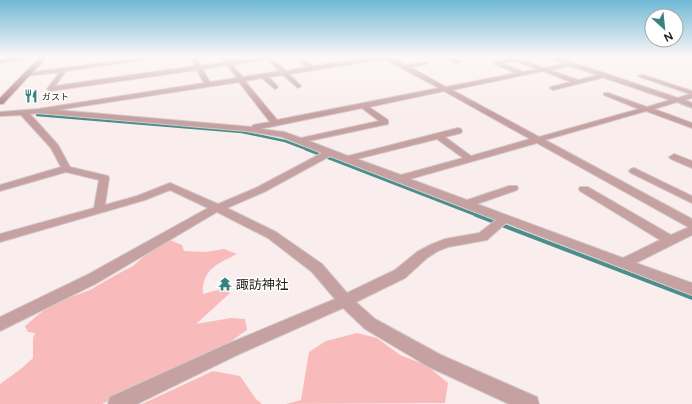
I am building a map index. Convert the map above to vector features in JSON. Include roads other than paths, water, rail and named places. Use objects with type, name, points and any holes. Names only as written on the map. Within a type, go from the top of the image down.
[{"type":"main road","points":[[0,102],[25,76]]},
{"type":"street","points":[[60,76],[50,89],[92,76]]},
{"type":"street","points":[[102,76],[128,87]]},
{"type":"street","points":[[168,76],[170,81]]},
{"type":"street","points":[[38,111],[128,87],[170,81],[181,76]]},
{"type":"street","points":[[203,76],[208,85]]},
{"type":"street","points":[[239,76],[275,123]]},
{"type":"street","points":[[128,87],[134,77],[208,85],[264,76],[275,87]]},
{"type":"street","points":[[287,76],[298,86]]},
{"type":"street","points":[[420,76],[692,224]]},
{"type":"street","points":[[246,129],[515,76]]},
{"type":"street","points":[[560,76],[577,82]]},
{"type":"street","points":[[605,76],[692,105]]},
{"type":"street","points":[[641,76],[692,95]]},
{"type":"street","points":[[552,88],[599,77]]},
{"type":"street","points":[[637,87],[657,82]]},
{"type":"street","points":[[606,94],[692,126]]},
{"type":"street","points":[[399,179],[692,95]]},
{"type":"street","points":[[300,141],[385,122],[364,106]]},
{"type":"street","points":[[0,114],[38,111],[270,132],[300,141],[326,155],[347,159],[465,204],[500,222],[624,263],[692,289]]},
{"type":"street","points":[[23,112],[49,138],[65,164],[66,169]]},
{"type":"street","points":[[270,132],[275,123]]},
{"type":"street","points":[[347,159],[458,131]]},
{"type":"street","points":[[438,136],[470,159]]},
{"type":"street","points":[[0,324],[92,279],[216,208],[229,204],[264,188],[326,155]]},
{"type":"street","points":[[674,157],[692,165]]},
{"type":"street","points":[[0,188],[66,169],[104,178],[99,209]]},
{"type":"street","points":[[634,171],[692,200]]},
{"type":"street","points":[[0,238],[141,198],[170,186],[229,213],[272,235],[317,268],[345,302],[370,324],[435,361],[530,404]]},
{"type":"street","points":[[465,204],[513,188]]},
{"type":"street","points":[[584,189],[671,241]]},
{"type":"street","points":[[117,404],[231,350],[345,302],[400,274],[422,255],[434,248],[446,244],[483,237],[500,222]]},
{"type":"street","points":[[624,263],[692,230]]},
{"type":"waterway","points":[[681,103],[692,107]]},
{"type":"waterway","points":[[37,115],[242,132],[285,141],[309,150]]},
{"type":"waterway","points":[[306,149],[479,216]]},
{"type":"waterway","points":[[476,215],[692,298]]},
{"type":"place","name":"ガスト","points":[[31,96]]},
{"type":"place","name":"諏訪神社","points":[[225,284]]}]
